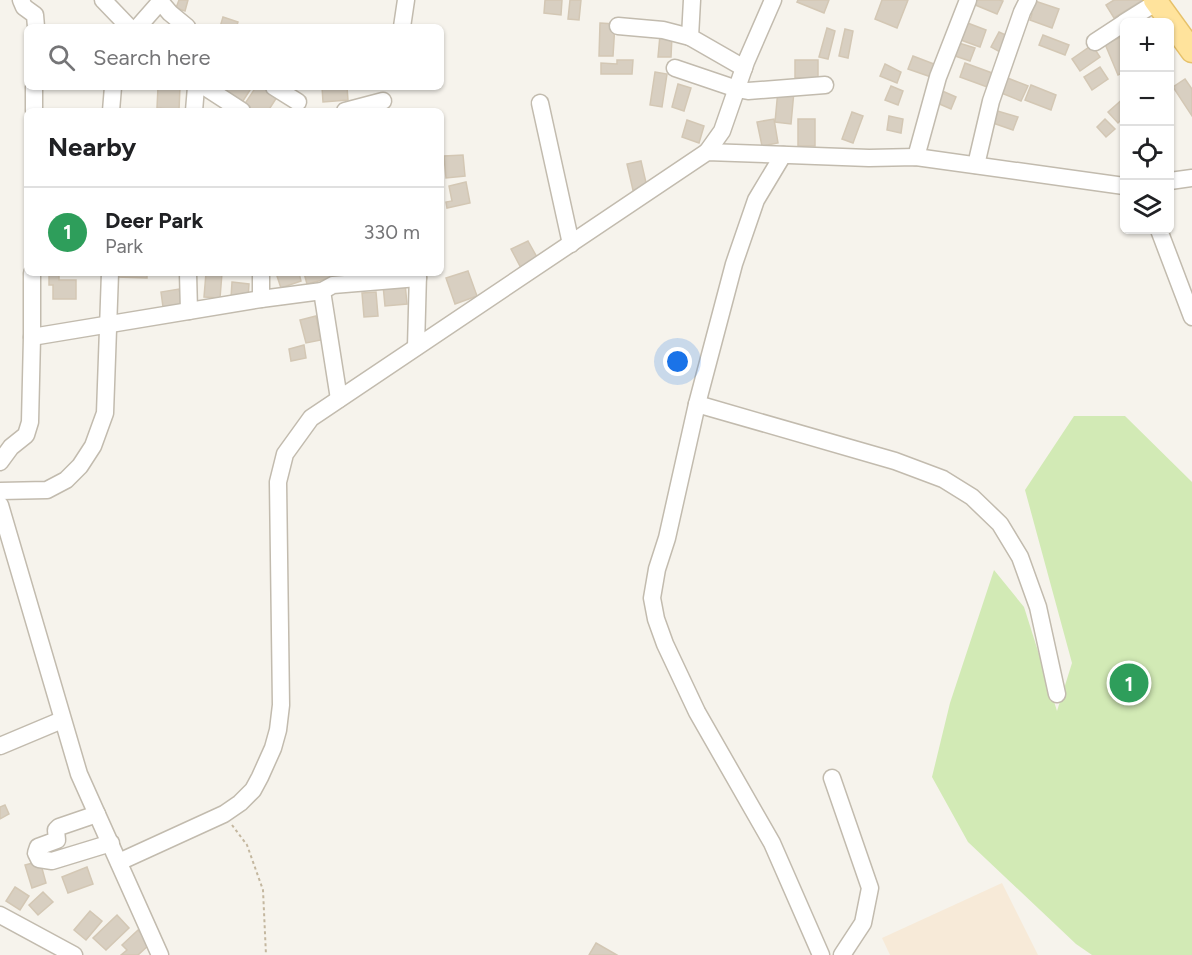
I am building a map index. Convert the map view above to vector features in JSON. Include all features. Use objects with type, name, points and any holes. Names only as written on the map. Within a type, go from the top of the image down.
[{"type":"main road","points":[[1156,1],[1192,50]]},
{"type":"street","points":[[103,0],[126,24]]},
{"type":"street","points":[[402,24],[406,0]]},
{"type":"street","points":[[690,37],[692,0]]},
{"type":"street","points":[[119,862],[224,814],[240,803],[253,790],[273,748],[281,705],[279,482],[285,454],[311,418],[707,152],[722,131],[744,68],[773,0]]},
{"type":"street","points":[[916,157],[938,77],[968,0]]},
{"type":"street","points":[[976,165],[991,101],[1028,0]]},
{"type":"street","points":[[141,24],[160,1],[184,24]]},
{"type":"street","points":[[1132,18],[1156,1]]},
{"type":"street","points":[[618,26],[663,30],[690,37],[744,68]]},
{"type":"street","points":[[1095,42],[1120,26]]},
{"type":"street","points":[[675,68],[737,89],[764,91],[825,85]]},
{"type":"street","points":[[34,90],[34,108]]},
{"type":"street","points":[[111,108],[113,90]]},
{"type":"street","points":[[194,108],[196,90]]},
{"type":"street","points":[[210,90],[237,108]]},
{"type":"street","points":[[280,90],[298,100]]},
{"type":"street","points":[[355,108],[383,100]]},
{"type":"street","points":[[540,103],[571,244]]},
{"type":"street","points":[[707,152],[869,158],[916,157],[1120,185]]},
{"type":"street","points":[[783,155],[756,200],[734,264],[697,404],[652,598],[656,619],[665,644],[697,712],[772,843],[821,955]]},
{"type":"street","points":[[1174,180],[1192,178]]},
{"type":"street","points":[[1161,234],[1192,317]]},
{"type":"street","points":[[0,462],[28,430],[32,276]]},
{"type":"street","points":[[0,491],[47,490],[66,480],[80,466],[93,446],[105,413],[110,276]]},
{"type":"street","points":[[188,276],[189,311]]},
{"type":"street","points":[[261,276],[261,299]]},
{"type":"street","points":[[32,337],[261,299],[329,283],[407,276]]},
{"type":"street","points":[[416,347],[418,276]]},
{"type":"street","points":[[329,283],[339,399]]},
{"type":"street","points":[[697,404],[895,461],[943,479],[972,497],[1000,524],[1020,557],[1038,607],[1057,694]]},
{"type":"street","points":[[0,505],[79,774],[160,955]]},
{"type":"street","points":[[1,742],[62,720]]},
{"type":"street","points":[[832,778],[870,888],[863,923],[842,955]]},
{"type":"street","points":[[97,814],[59,828],[56,830],[57,840],[38,847],[36,853],[39,859],[52,861],[111,843]]},
{"type":"street","points":[[0,915],[74,955]]},
{"type":"path","points":[[224,814],[247,845],[263,890],[266,955]]},
{"type":"shaded area","points":[[1002,883],[1038,955],[890,955],[882,938]]},
{"type":"green space","points":[[1074,416],[1125,416],[1192,482],[1192,955],[1092,955],[1076,944],[968,842],[932,777],[950,703],[994,570],[1024,607],[1057,711],[1072,663],[1025,490]]},
{"type":"building","points":[[179,0],[188,0],[185,11],[176,8]]},
{"type":"building","points":[[545,0],[562,0],[561,15],[544,13]]},
{"type":"building","points":[[570,0],[581,0],[579,20],[568,19]]},
{"type":"building","points":[[798,0],[829,0],[824,13],[797,2]]},
{"type":"building","points":[[882,0],[908,0],[897,28],[875,19]]},
{"type":"building","points":[[975,0],[1003,1],[997,14],[973,4]]},
{"type":"building","points":[[1032,0],[1059,9],[1052,28],[1030,20],[1032,14],[1028,13]]},
{"type":"building","points":[[1114,0],[1143,0],[1114,18],[1106,5]]},
{"type":"building","points":[[223,17],[238,22],[237,24],[221,24]]},
{"type":"building","points":[[965,22],[986,30],[980,47],[958,39]]},
{"type":"building","points":[[600,23],[615,24],[613,56],[599,56]]},
{"type":"building","points":[[827,28],[835,31],[828,59],[819,57]]},
{"type":"building","points":[[845,29],[853,31],[848,58],[839,56]]},
{"type":"building","points":[[999,32],[1008,36],[1000,52],[991,47]]},
{"type":"building","points":[[660,35],[672,36],[671,57],[658,57]]},
{"type":"building","points":[[1043,35],[1069,45],[1065,55],[1039,45]]},
{"type":"building","points":[[1120,38],[1120,74],[1118,75],[1105,44]]},
{"type":"building","points":[[959,43],[975,48],[970,61],[955,56]]},
{"type":"building","points":[[1092,45],[1100,57],[1080,71],[1072,59]]},
{"type":"building","points":[[913,56],[939,66],[934,78],[908,69]]},
{"type":"building","points":[[617,60],[633,60],[632,74],[601,74],[601,63],[617,64]]},
{"type":"building","points":[[795,60],[818,60],[818,78],[795,78]]},
{"type":"building","points":[[965,63],[995,74],[990,88],[960,77]]},
{"type":"building","points":[[885,64],[901,72],[897,83],[880,76]]},
{"type":"building","points":[[1100,67],[1108,79],[1092,90],[1084,77]]},
{"type":"building","points":[[655,72],[667,74],[662,107],[650,105]]},
{"type":"building","points":[[1005,77],[1028,86],[1021,101],[999,92]]},
{"type":"building","points":[[1185,79],[1192,89],[1192,116],[1174,89]]},
{"type":"building","points":[[678,84],[691,88],[684,111],[672,107]]},
{"type":"building","points":[[1031,85],[1056,95],[1051,110],[1025,100]]},
{"type":"building","points":[[891,86],[903,91],[898,105],[885,100]]},
{"type":"building","points":[[158,90],[180,90],[179,108],[157,108]]},
{"type":"building","points":[[220,90],[250,90],[241,104]]},
{"type":"building","points":[[254,90],[273,90],[279,94],[270,108],[248,108],[244,105]]},
{"type":"building","points":[[322,90],[347,90],[348,100],[323,102]]},
{"type":"building","points":[[778,90],[794,91],[791,124],[775,122]]},
{"type":"building","points":[[940,90],[956,97],[951,109],[935,102]]},
{"type":"building","points":[[1120,102],[1120,121],[1118,123],[1108,112]]},
{"type":"building","points":[[994,110],[1018,117],[1013,130],[990,122]]},
{"type":"building","points":[[852,112],[863,116],[853,143],[842,139]]},
{"type":"building","points":[[889,116],[903,119],[901,133],[887,130]]},
{"type":"building","points":[[774,119],[778,143],[762,146],[757,122]]},
{"type":"building","points":[[798,119],[815,119],[815,146],[798,146]]},
{"type":"building","points":[[1105,119],[1115,129],[1106,137],[1097,127]]},
{"type":"building","points":[[687,120],[704,126],[699,143],[682,137]]},
{"type":"building","points":[[463,155],[465,176],[446,178],[444,156]]},
{"type":"building","points":[[641,161],[647,187],[633,190],[627,164]]},
{"type":"building","points":[[466,182],[470,203],[447,208],[446,202],[452,201],[449,186]]},
{"type":"building","points":[[528,241],[538,259],[521,268],[511,249]]},
{"type":"building","points":[[468,271],[477,296],[455,304],[446,278]]},
{"type":"building","points":[[49,276],[59,276],[59,280],[76,280],[76,299],[53,299],[53,285],[49,285]]},
{"type":"building","points":[[147,276],[147,278],[116,277]]},
{"type":"building","points":[[206,276],[222,276],[220,298],[204,297]]},
{"type":"building","points":[[277,276],[300,276],[301,281],[281,288]]},
{"type":"building","points":[[305,276],[330,276],[330,278],[307,284]]},
{"type":"building","points":[[232,282],[249,284],[248,299],[231,298]]},
{"type":"building","points":[[405,283],[407,304],[385,306],[383,285]]},
{"type":"building","points":[[179,289],[182,304],[163,307],[161,292]]},
{"type":"building","points":[[376,292],[378,316],[364,317],[362,293]]},
{"type":"building","points":[[316,316],[321,340],[306,343],[300,320]]},
{"type":"building","points":[[304,345],[306,358],[291,361],[289,349]]},
{"type":"building","points":[[5,805],[9,814],[0,819],[0,807]]},
{"type":"building","points":[[40,861],[46,883],[32,888],[25,865]]},
{"type":"building","points":[[87,867],[93,884],[68,893],[62,877]]},
{"type":"building","points":[[15,887],[29,896],[20,910],[6,901]]},
{"type":"building","points":[[43,892],[53,902],[38,915],[29,905]]},
{"type":"building","points":[[90,911],[102,921],[86,940],[74,930]]},
{"type":"building","points":[[117,915],[129,928],[106,950],[93,938]]},
{"type":"building","points":[[138,930],[150,944],[138,955],[121,955],[127,950],[122,945]]},
{"type":"building","points":[[596,943],[617,955],[589,955]]},
{"type":"place","name":"Deer Park","points":[[1129,683]]}]
